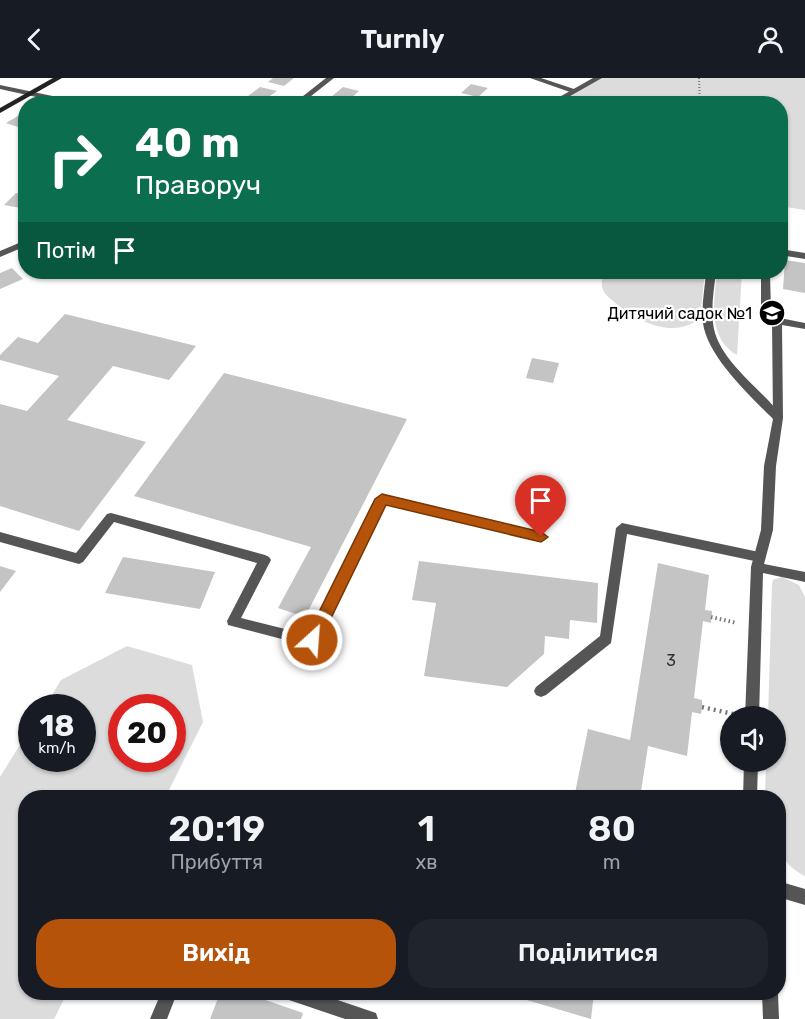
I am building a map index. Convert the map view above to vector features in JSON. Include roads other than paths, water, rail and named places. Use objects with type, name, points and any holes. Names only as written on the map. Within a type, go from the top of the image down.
[{"type":"main road","points":[[25,96],[58,78]]},
{"type":"main road","points":[[0,111],[18,100]]},
{"type":"street","points":[[306,96],[330,78]]},
{"type":"street","points":[[534,78],[573,90]]},
{"type":"street","points":[[563,96],[598,78]]},
{"type":"street","points":[[0,87],[44,96]]},
{"type":"street","points":[[0,254],[18,246]]},
{"type":"street","points":[[788,253],[805,256]]},
{"type":"street","points":[[711,279],[708,326],[718,346],[745,385],[778,418]]},
{"type":"street","points":[[765,279],[766,314],[777,321],[805,326]]},
{"type":"street","points":[[752,706],[758,562],[767,530],[770,466],[778,418],[777,321]]},
{"type":"street","points":[[0,537],[79,559],[111,517],[265,560],[233,621],[312,640],[382,499],[541,537]]},
{"type":"street","points":[[541,691],[606,639],[622,528],[758,562],[805,577]]},
{"type":"street","points":[[750,790],[751,772]]},
{"type":"street","points":[[786,891],[805,897]]},
{"type":"street","points":[[158,1019],[166,1000]]},
{"type":"street","points":[[312,1000],[370,1019]]},
{"type":"street","points":[[770,1000],[771,1019]]},
{"type":"place","name":"Дитячий садок №1","points":[[772,313]]}]
